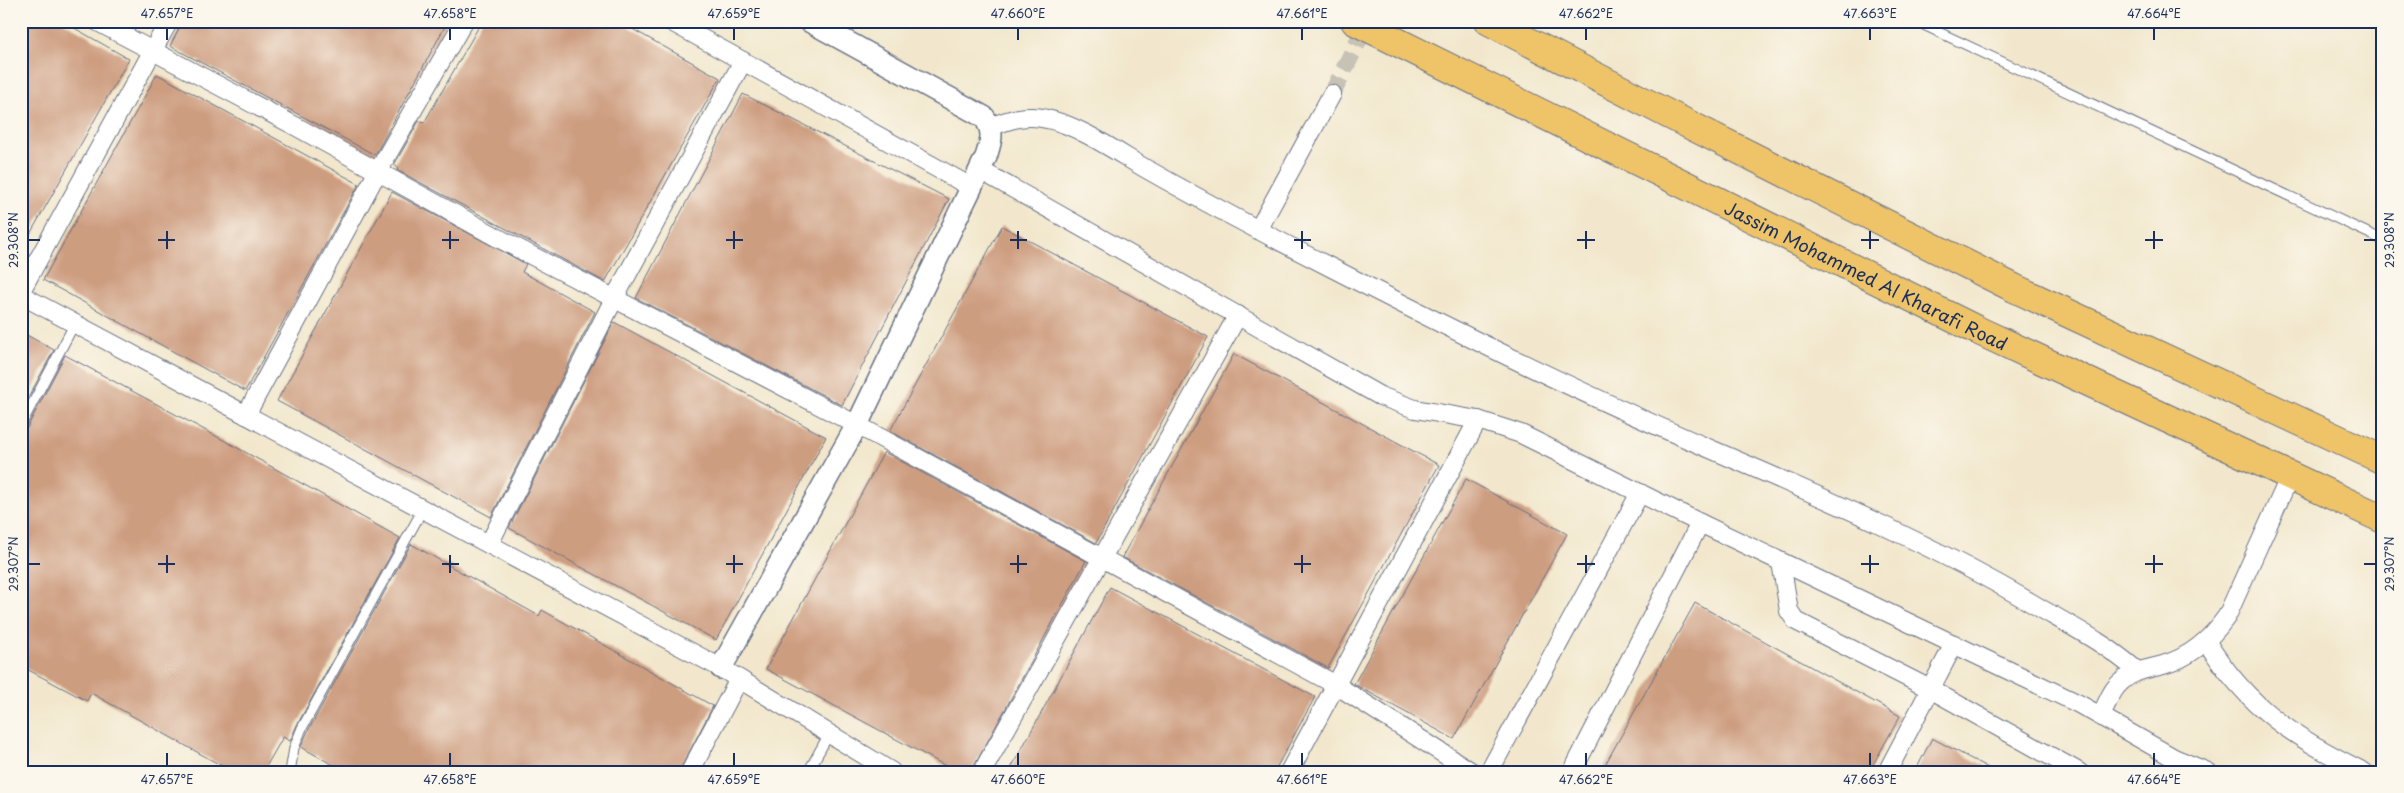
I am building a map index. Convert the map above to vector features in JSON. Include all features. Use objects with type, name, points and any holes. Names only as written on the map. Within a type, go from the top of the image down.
[{"type":"highway","name":"Jassim Mohammed Al Kharafi Road","points":[[1356,21],[1979,331],[2383,519]]},
{"type":"highway","points":[[1489,21],[1657,109],[2014,288],[2383,460]]},
{"type":"highway","points":[[2324,433],[2383,447]]},
{"type":"street","points":[[96,21],[378,171],[500,239],[857,425],[1336,685],[1472,772]]},
{"type":"street","points":[[169,21],[21,293],[730,674],[892,772]]},
{"type":"street","points":[[246,415],[378,171],[464,21]]},
{"type":"street","points":[[670,21],[743,61],[976,178],[1238,315],[1364,387],[1397,403],[1433,414],[1478,420],[1521,434],[1700,523],[2101,715],[2179,766],[2208,772]]},
{"type":"street","points":[[690,772],[730,674],[857,425],[976,178],[993,136],[991,127],[984,117],[809,21]]},
{"type":"street","points":[[489,544],[614,299],[743,61]]},
{"type":"street","points":[[1258,230],[1332,94]]},
{"type":"street","points":[[991,127],[1014,118],[1025,117],[1037,117],[1060,122],[1258,230],[1406,306],[1590,395],[1904,534],[1975,571],[2100,642],[2137,671]]},
{"type":"street","points":[[982,772],[1238,315]]},
{"type":"street","points":[[1289,772],[1478,420]]},
{"type":"street","points":[[2101,715],[2113,691],[2128,676],[2137,671],[2179,660],[2206,641],[2227,616],[2290,476]]},
{"type":"street","points":[[1489,772],[1640,493]]},
{"type":"street","points":[[1572,772],[1700,523]]},
{"type":"street","points":[[1781,562],[1789,611],[1796,621],[1930,689],[2080,772]]},
{"type":"street","points":[[2206,641],[2231,678],[2262,710],[2305,741],[2364,772]]},
{"type":"street","points":[[1887,772],[1954,644]]},
{"type":"lane","points":[[1915,21],[2383,240]]},
{"type":"lane","points":[[21,426],[74,323]]},
{"type":"lane","points":[[290,772],[294,748],[302,728],[423,509]]},
{"type":"lane","points":[[808,772],[829,734]]},
{"type":"building","points":[[21,21],[62,21],[129,59],[21,250]]},
{"type":"building","points":[[183,21],[448,21],[375,155],[170,46]]},
{"type":"building","points":[[482,21],[618,21],[720,78],[605,282],[397,170],[399,168],[394,165],[419,121],[424,123]]},
{"type":"building","points":[[157,74],[359,184],[245,391],[43,280]]},
{"type":"building","points":[[743,94],[949,199],[842,405],[636,298]]},
{"type":"building","points":[[392,192],[526,264],[522,272],[595,312],[491,517],[277,401]]},
{"type":"building","points":[[1002,226],[1208,337],[1096,543],[890,431]]},
{"type":"building","points":[[614,322],[826,437],[716,640],[509,528]]},
{"type":"building","points":[[21,332],[54,350],[21,411]]},
{"type":"building","points":[[1234,354],[1439,465],[1328,668],[1122,557]]},
{"type":"building","points":[[65,355],[400,538],[290,741],[283,737],[263,772],[233,772],[91,693],[87,701],[21,666],[21,431],[27,428]]},
{"type":"building","points":[[884,452],[1086,561],[971,772],[957,772],[766,669]]},
{"type":"building","points":[[1466,479],[1567,534],[1454,739],[1354,684]]},
{"type":"building","points":[[411,544],[539,616],[542,610],[713,706],[679,772],[346,772],[301,747]]},
{"type":"building","points":[[1110,587],[1315,697],[1274,772],[1009,772]]},
{"type":"building","points":[[1695,603],[1900,716],[1869,772],[1601,772]]},
{"type":"building","points":[[1932,738],[1996,772],[1915,772]]},
{"type":"tunnel","points":[[1332,94],[1368,21]]}]
